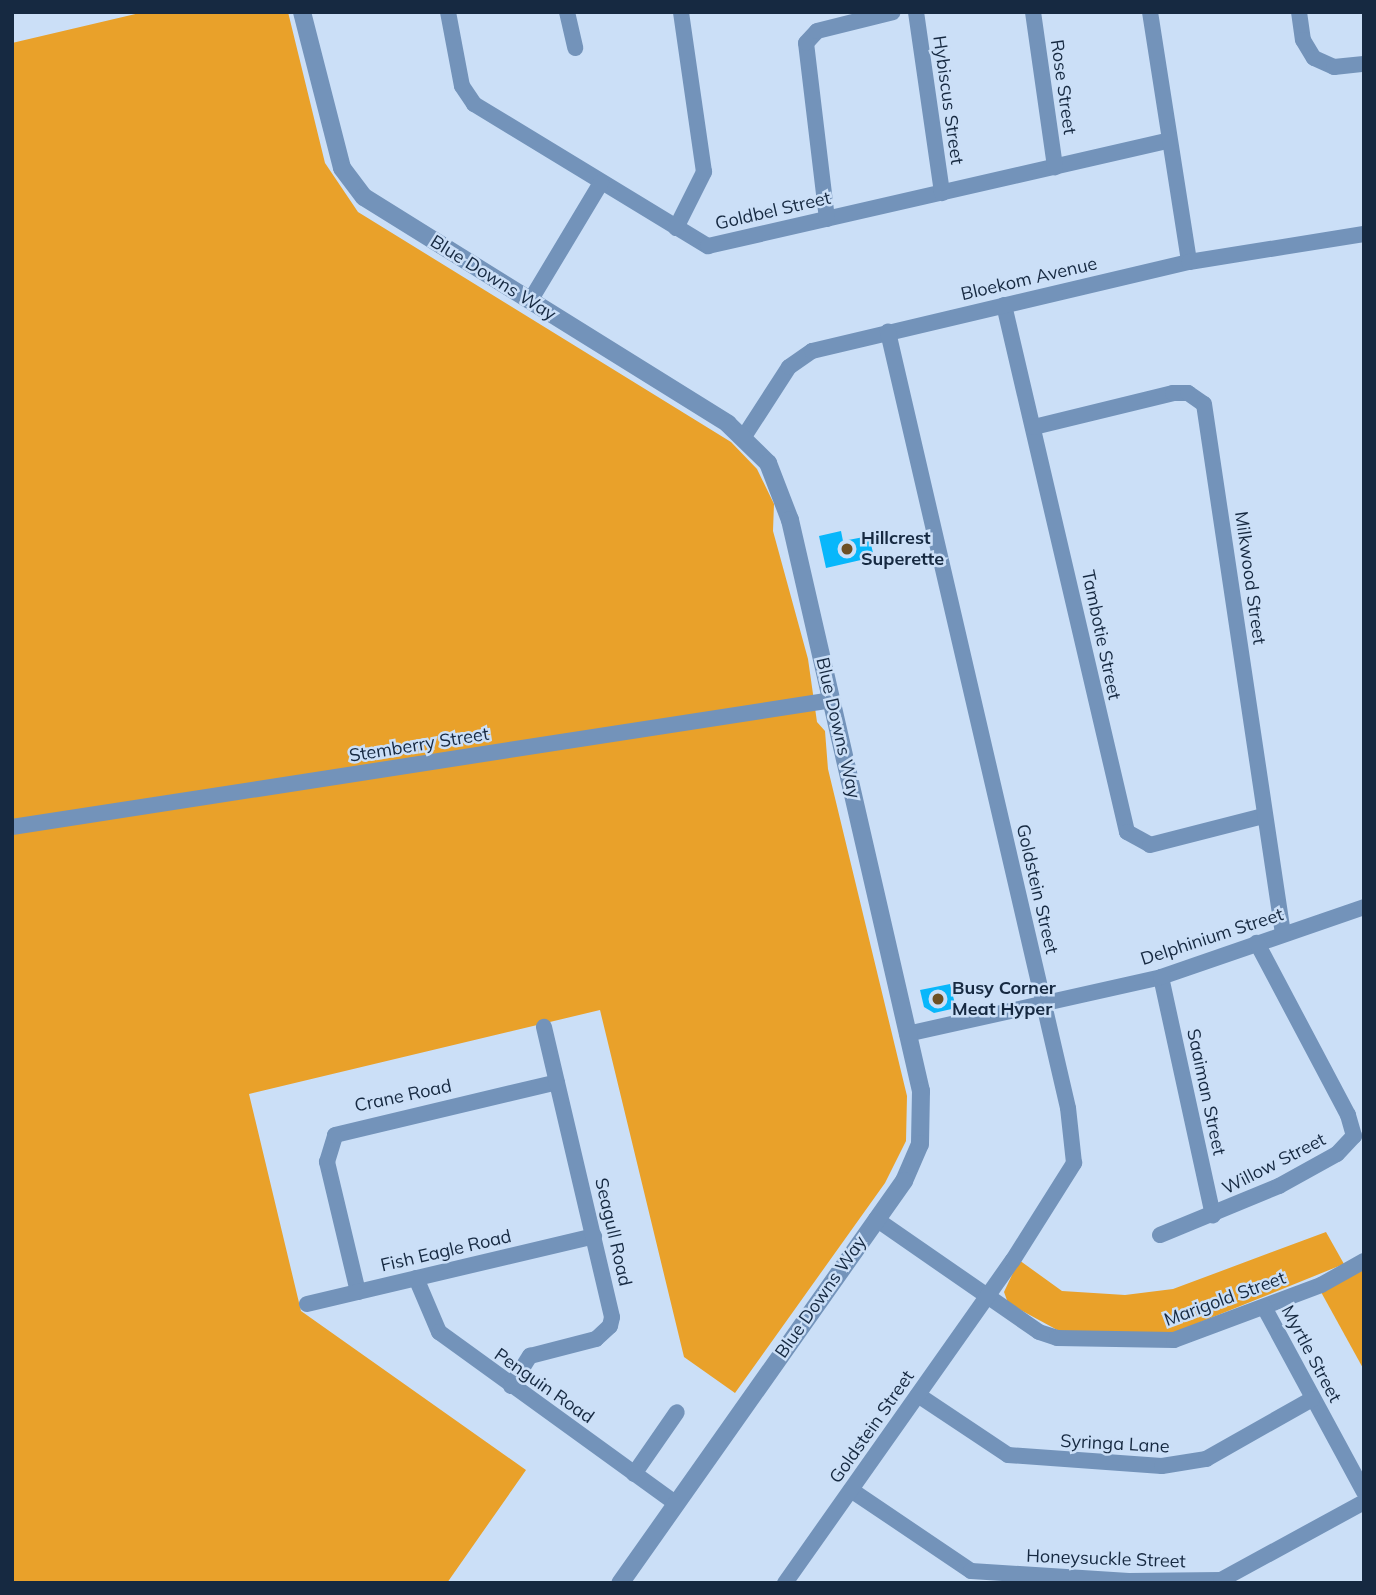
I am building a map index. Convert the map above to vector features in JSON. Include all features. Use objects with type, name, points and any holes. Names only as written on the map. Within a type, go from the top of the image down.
[{"type":"street","name":"Blue Downs Way","points":[[302,12],[329,124],[352,184],[364,197],[745,435],[768,463],[785,499],[922,1101],[922,1136],[914,1163],[620,1583]]},
{"type":"street","name":"Goldbel Street","points":[[448,12],[469,98],[601,183],[676,228],[715,246],[1168,141]]},
{"type":"street","points":[[567,12],[575,48]]},
{"type":"street","points":[[676,228],[704,172],[681,12]]},
{"type":"street","points":[[827,219],[806,43],[817,31],[893,12]]},
{"type":"street","name":"Hybiscus Street","points":[[916,12],[942,193]]},
{"type":"street","name":"Rose Street","points":[[1033,12],[1055,167]]},
{"type":"street","points":[[1150,12],[1189,262]]},
{"type":"street","points":[[1298,12],[1303,40],[1314,58],[1334,67],[1364,64]]},
{"type":"street","points":[[530,301],[601,183]]},
{"type":"street","name":"Bloekom Avenue","points":[[745,435],[796,360],[812,351],[1189,262],[1364,234]]},
{"type":"street","name":"Tambotie Street","points":[[1004,305],[1127,832],[1132,840],[1150,845],[1263,816]]},
{"type":"street","name":"Goldstein Street","points":[[785,1583],[988,1296],[1074,1163],[1044,1003],[888,332]]},
{"type":"street","name":"Milkwood Street","points":[[1034,427],[1173,393],[1188,393],[1204,404],[1263,816],[1283,934]]},
{"type":"street","name":"Stemberry Street","points":[[12,827],[832,700]]},
{"type":"street","name":"Delphinium Street","points":[[907,1034],[1161,977],[1364,907]]},
{"type":"street","name":"Willow Street","points":[[1160,1235],[1213,1215],[1337,1154],[1353,1136],[1348,1115],[1257,943]]},
{"type":"street","name":"Saaiman Street","points":[[1161,977],[1213,1215]]},
{"type":"street","name":"Seagull Road","points":[[512,1386],[530,1356],[596,1339],[610,1326],[594,1236],[544,1027]]},
{"type":"street","name":"Crane Road","points":[[358,1292],[327,1162],[335,1135],[557,1082]]},
{"type":"street","name":"Marigold Street","points":[[876,1219],[1050,1337],[1150,1343],[1264,1307],[1364,1261]]},
{"type":"street","name":"Fish Eagle Road","points":[[307,1304],[594,1236]]},
{"type":"street","name":"Penguin Road","points":[[416,1278],[439,1332],[675,1503]]},
{"type":"street","name":"Myrtle Street","points":[[1264,1307],[1364,1492]]},
{"type":"street","name":"Syringa Lane","points":[[918,1395],[1008,1455],[1161,1466],[1206,1459],[1312,1399]]},
{"type":"street","points":[[634,1474],[677,1412]]},
{"type":"street","name":"Honeysuckle Street","points":[[851,1490],[971,1571],[1129,1582],[1221,1580],[1364,1502]]},
{"type":"shaded area","points":[[144,12],[288,12],[325,163],[358,212],[731,442],[757,469],[774,504],[773,531],[808,659],[817,722],[825,731],[828,769],[907,1096],[906,1141],[885,1183],[735,1393],[684,1357],[600,1010],[249,1094],[301,1311],[526,1470],[447,1583],[12,1583],[12,43]]},
{"type":"shaded area","points":[[1326,1232],[1344,1264],[1171,1334],[1061,1332],[1008,1303],[1004,1292],[1019,1260],[1062,1291],[1125,1295],[1173,1289]]},
{"type":"shaded area","points":[[1364,1269],[1364,1370],[1321,1292]]},
{"type":"building","name":"Hillcrest Superette","points":[[841,531],[843,541],[869,536],[874,557],[826,568],[819,536]]},
{"type":"building","name":"Busy Corner Meat Hyper","points":[[950,984],[956,1008],[934,1013],[924,1007],[920,990]]},
{"type":"place","name":"Hillcrest Superette","points":[[847,549]]},
{"type":"place","name":"Busy Corner Meat Hyper","points":[[938,999]]}]
